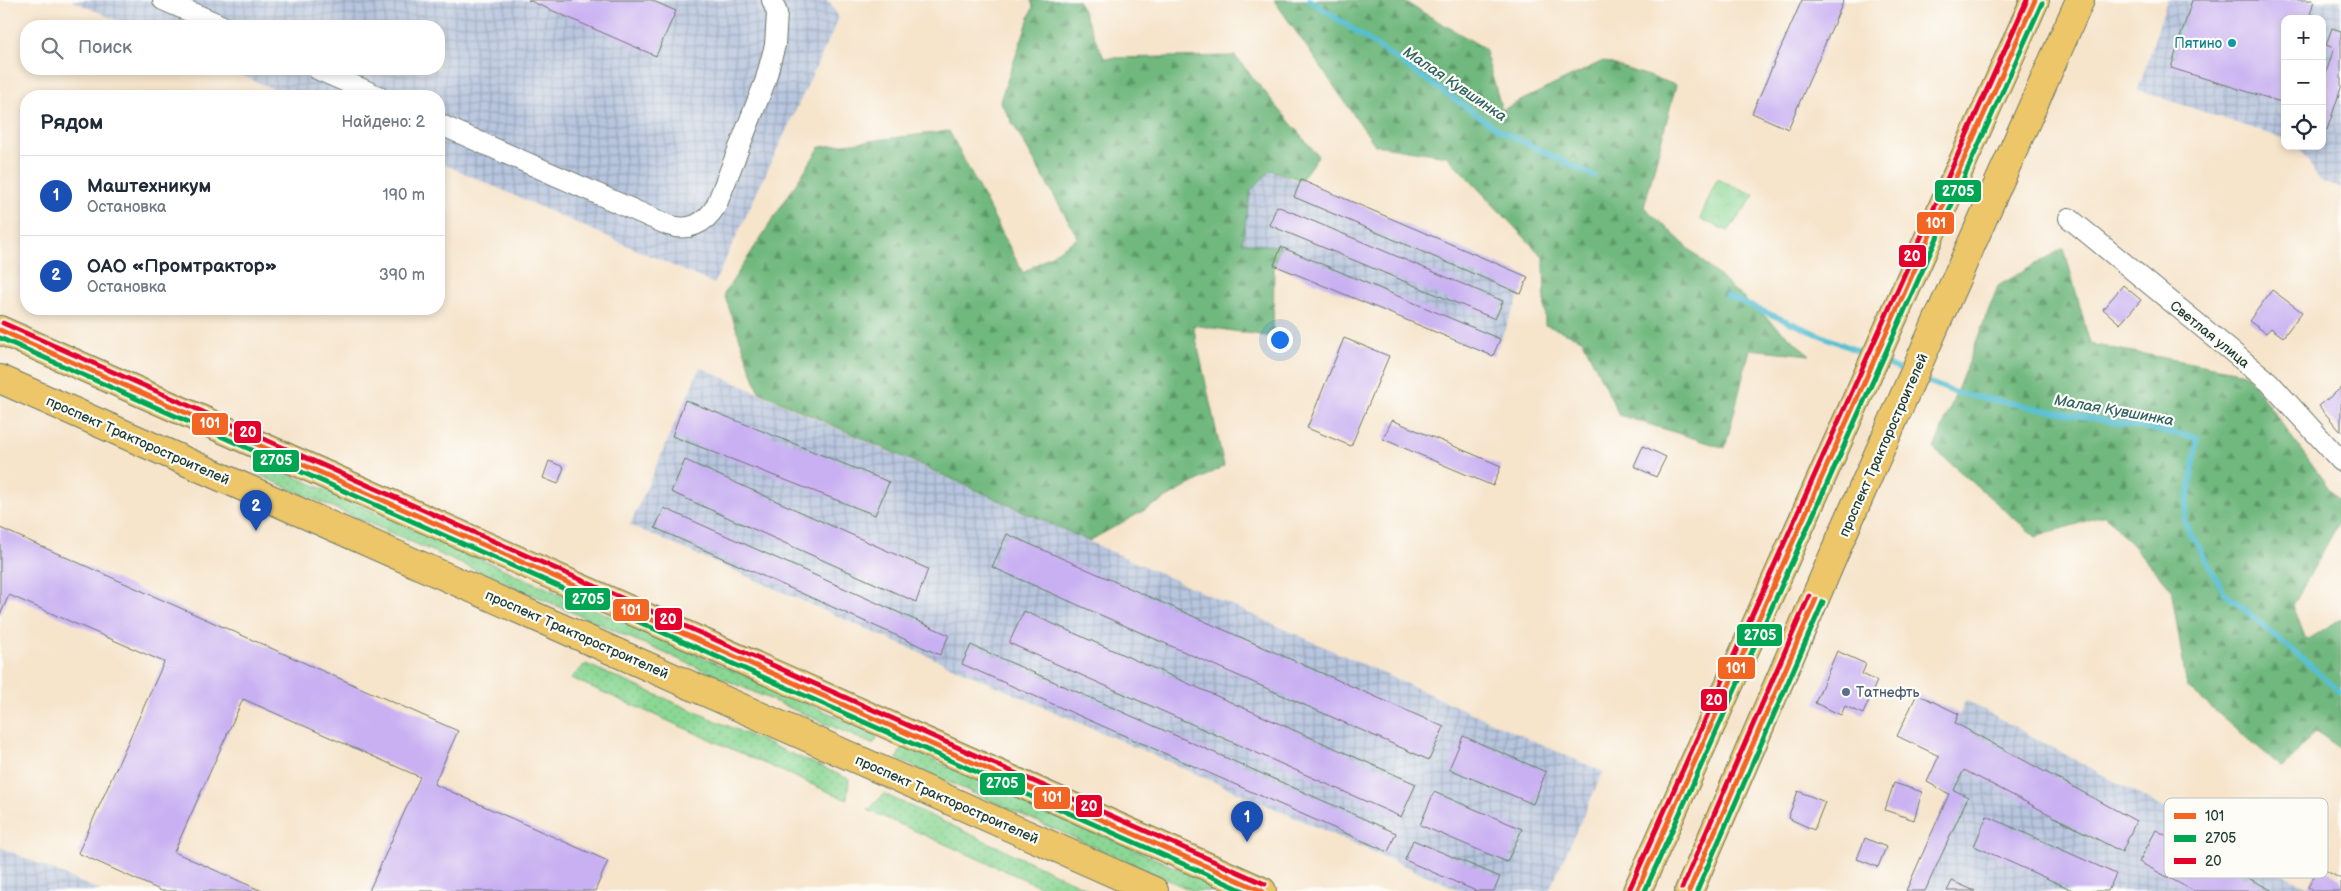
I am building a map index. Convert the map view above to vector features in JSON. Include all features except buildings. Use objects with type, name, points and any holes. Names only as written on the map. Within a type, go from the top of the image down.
[{"type":"main road","points":[[1637,891],[1806,514],[1934,221],[2035,0]]},
{"type":"main road","name":"проспект Тракторостроителей","points":[[1689,891],[1844,531],[2080,0]]},
{"type":"main road","points":[[0,330],[1262,891]]},
{"type":"main road","name":"проспект Тракторостроителей","points":[[0,379],[1154,891]]},
{"type":"main road","points":[[221,476],[239,436]]},
{"type":"main road","points":[[876,767],[894,727]]},
{"type":"street","points":[[163,0],[209,20]]},
{"type":"street","points":[[445,127],[668,225],[682,228],[697,225],[711,214],[716,206],[764,82],[775,45],[777,13],[772,0]]},
{"type":"street","points":[[331,75],[364,90]]},
{"type":"street","name":"Светлая улица","points":[[2069,218],[2269,382],[2341,461]]},
{"type":"shaded area","points":[[71,0],[828,0],[839,18],[714,284],[445,165],[445,90],[275,90],[241,75],[445,75],[445,20],[116,20]]},
{"type":"shaded area","points":[[2167,0],[2341,0],[2341,188],[2321,182],[2301,150],[2326,150],[2326,15],[2281,15],[2281,138],[2138,90]]},
{"type":"shaded area","points":[[1271,170],[1528,277],[1493,356],[1274,265],[1281,247],[1241,243],[1251,190]]},
{"type":"shaded area","points":[[700,367],[1603,772],[1549,891],[1462,891],[630,525]]},
{"type":"shaded area","points":[[1966,700],[2164,809],[2164,878],[2291,878],[2307,887],[2312,878],[2328,878],[2328,872],[2341,879],[2341,891],[1906,891],[1949,795],[1927,782]]},
{"type":"shaded area","points":[[0,847],[101,891],[0,891]]},
{"type":"green space","points":[[1031,0],[1078,0],[1104,58],[1235,56],[1318,156],[1301,180],[1271,170],[1251,190],[1242,242],[1281,247],[1274,265],[1273,337],[1193,325],[1224,466],[1089,541],[759,392],[724,294],[820,147],[949,131],[1023,273],[1078,238],[1000,101],[1033,7]]},
{"type":"green space","points":[[1274,0],[1396,0],[1405,2],[1484,48],[1502,110],[1603,61],[1676,85],[1644,207],[1735,291],[1810,355],[1750,349],[1725,448],[1619,415],[1582,339],[1545,325],[1544,258],[1447,156],[1375,145]]},
{"type":"green space","points":[[1717,179],[1755,195],[1728,231],[1700,219]]},
{"type":"green space","points":[[2064,248],[2090,344],[2245,373],[2341,505],[2341,519],[2293,605],[2306,640],[2341,619],[2341,749],[2316,731],[2283,768],[2187,687],[2171,588],[2105,515],[2036,537],[1934,449],[1998,286]]},
{"type":"green space","points":[[262,462],[876,734],[877,740],[872,744],[257,474],[255,467]]},
{"type":"green space","points":[[586,664],[849,779],[847,800],[571,678]]},
{"type":"green space","points":[[902,746],[1228,891],[1193,891],[897,759]]},
{"type":"green space","points":[[884,794],[1088,889],[1088,891],[1051,891],[868,810]]},
{"type":"waterway","name":"Малая Кувшинка","points":[[1310,0],[1501,131],[1594,176]]},
{"type":"waterway","name":"Малая Кувшинка","points":[[1727,296],[1867,355]]},
{"type":"waterway","name":"Малая Кувшинка","points":[[1880,361],[1906,372]]},
{"type":"waterway","name":"Малая Кувшинка","points":[[1919,378],[1956,393],[2198,438],[2184,521],[2224,592],[2341,692]]},
{"type":"transit line","name":"20","points":[[1630,888],[2027,0]]},
{"type":"transit line","name":"101","points":[[1637,891],[2035,0]]},
{"type":"transit line","name":"2705","points":[[1645,891],[2042,3]]},
{"type":"transit line","name":"20","points":[[3,323],[1265,884]]},
{"type":"transit line","name":"101","points":[[0,330],[1262,891]]},
{"type":"transit line","name":"2705","points":[[0,338],[1244,891]]},
{"type":"transit line","name":"20","points":[[1682,888],[1809,596]]},
{"type":"transit line","name":"101","points":[[1689,891],[1816,599]]},
{"type":"transit line","name":"2705","points":[[1697,891],[1823,602]]},
{"type":"place","name":"Пятино","points":[[2232,43]]},
{"type":"place","name":"ОАО «Промтрактор»","points":[[256,531]]},
{"type":"place","name":"Татнефть","points":[[1846,692]]},
{"type":"place","name":"Маштехникум","points":[[1247,842]]}]
